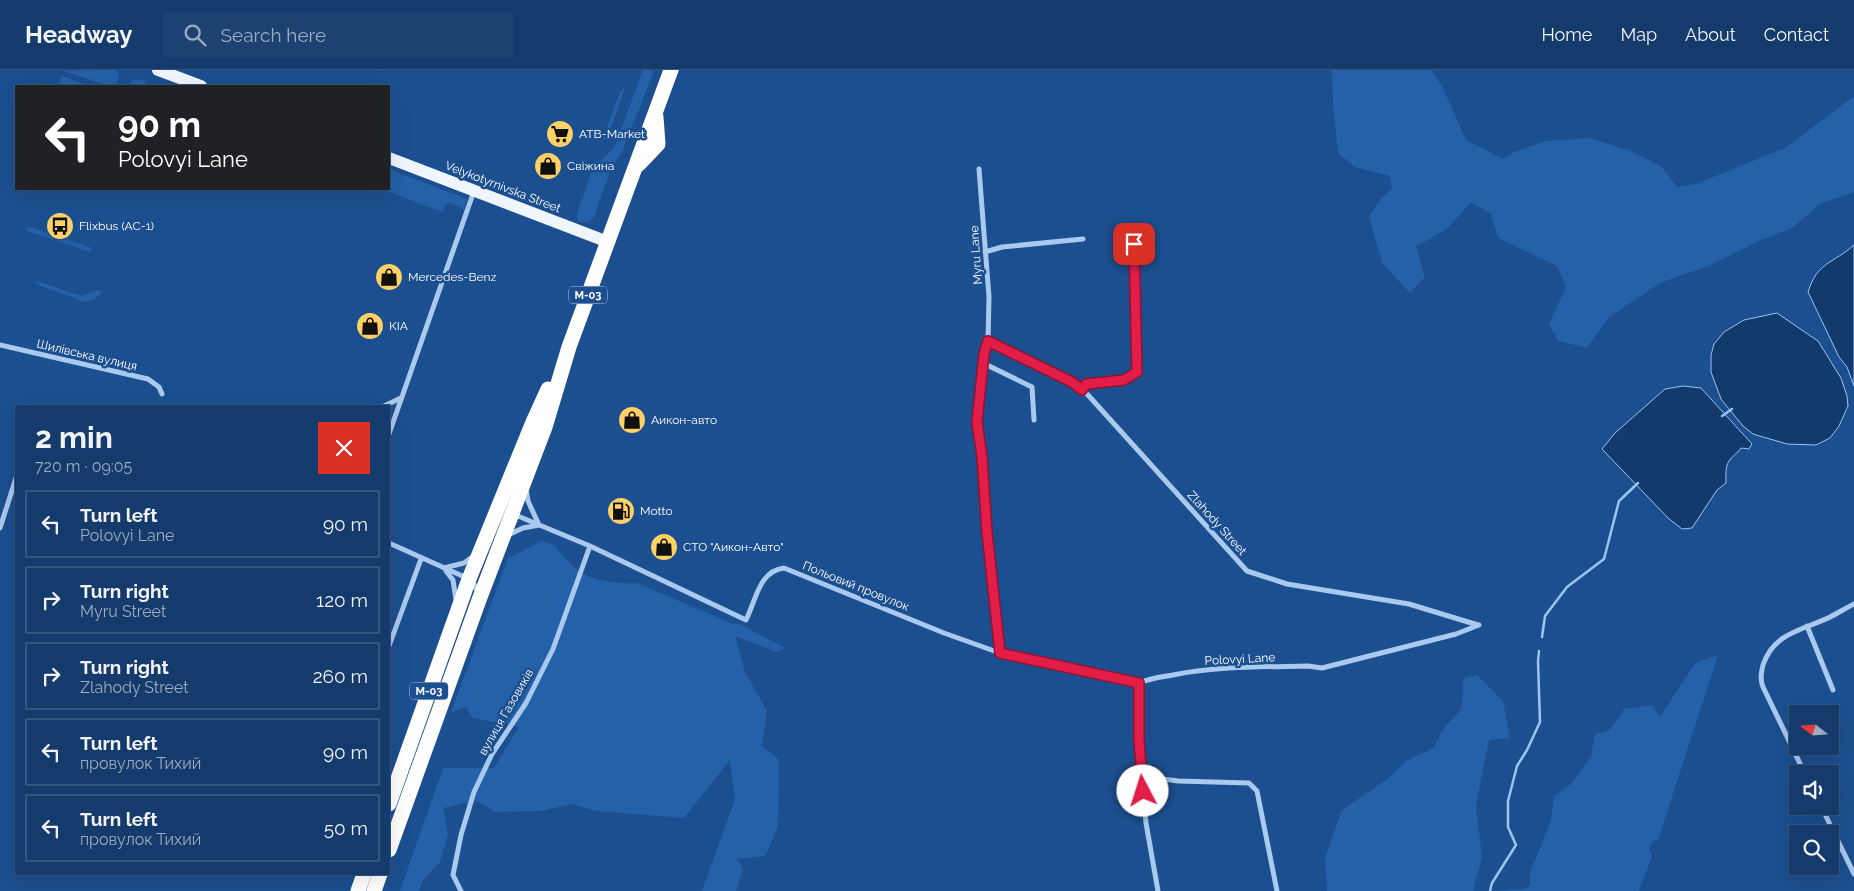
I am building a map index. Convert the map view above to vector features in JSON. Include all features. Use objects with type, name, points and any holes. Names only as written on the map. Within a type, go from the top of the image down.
[{"type":"highway","name":"М-03","points":[[390,801],[455,618],[501,543],[508,509],[519,476],[532,422],[569,347],[631,179],[639,165],[658,144],[656,121],[659,102],[671,70]]},
{"type":"highway","name":"М-03","points":[[390,847],[479,600],[481,549],[489,529],[519,476]]},
{"type":"highway","points":[[358,891],[364,875]]},
{"type":"highway","points":[[374,891],[380,875]]},
{"type":"main road","points":[[158,70],[197,85]]},
{"type":"main road","name":"Velykotyrnivska Street","points":[[390,158],[608,242]]},
{"type":"street","name":"Myru Lane","points":[[979,168],[989,297],[988,341],[983,363],[977,422],[982,457],[987,532],[1000,653]]},
{"type":"street","points":[[390,431],[474,191]]},
{"type":"street","points":[[1082,390],[1086,384],[1124,380],[1137,372],[1135,227]]},
{"type":"street","points":[[985,252],[1002,247],[1083,240]]},
{"type":"street","name":"Zlahody Street","points":[[988,341],[1072,382],[1082,390],[1247,571],[1287,584],[1409,604],[1479,625]]},
{"type":"street","name":"Шилівська вулиця","points":[[0,345],[148,379],[159,387],[162,394]]},
{"type":"street","points":[[983,363],[1032,386],[1034,420]]},
{"type":"street","points":[[386,405],[402,398]]},
{"type":"street","points":[[501,543],[515,532],[539,525],[519,476]]},
{"type":"street","points":[[0,528],[15,481]]},
{"type":"street","points":[[489,529],[508,509]]},
{"type":"street","name":"Польовий провулок","points":[[508,509],[746,620],[765,578],[775,569],[784,568],[944,633],[1000,653]]},
{"type":"street","points":[[390,543],[444,568],[480,575],[476,587],[479,600]]},
{"type":"street","name":"вулиця Газовиків","points":[[461,891],[454,875],[461,835],[474,792],[492,754],[526,703],[553,649],[590,546]]},
{"type":"street","points":[[444,568],[464,563],[481,549]]},
{"type":"street","points":[[390,643],[421,558]]},
{"type":"street","points":[[444,568],[453,580],[455,618]]},
{"type":"street","points":[[1801,765],[1760,680],[1765,659],[1769,650],[1783,638],[1854,604]]},
{"type":"street","name":"Polovyi Lane","points":[[1139,683],[1148,679],[1184,672],[1218,669],[1308,666],[1322,668],[1456,634],[1479,625]]},
{"type":"street","points":[[1807,626],[1833,690]]},
{"type":"street","points":[[1000,653],[1139,683],[1139,740],[1146,823],[1158,891]]},
{"type":"street","points":[[1142,776],[1178,781],[1249,783],[1257,791],[1276,891]]},
{"type":"street","points":[[1825,815],[1854,874]]},
{"type":"shaded area","points":[[116,70],[119,74],[116,85],[106,85],[64,71]]},
{"type":"shaded area","points":[[643,70],[654,71],[622,152],[612,166],[594,217],[588,222],[579,222],[576,216],[593,168],[614,148]]},
{"type":"shaded area","points":[[1332,70],[1431,70],[1442,86],[1466,140],[1503,159],[1514,152],[1546,141],[1590,138],[1628,150],[1661,166],[1677,187],[1696,184],[1785,148],[1854,96],[1854,192],[1820,204],[1792,228],[1763,239],[1708,266],[1660,283],[1609,317],[1587,348],[1558,341],[1549,324],[1566,287],[1557,266],[1498,238],[1491,214],[1471,202],[1448,228],[1416,247],[1425,277],[1410,293],[1382,263],[1369,216],[1379,201],[1392,188],[1390,176],[1355,167],[1338,153]]},
{"type":"shaded area","points":[[62,76],[87,85],[58,85]]},
{"type":"shaded area","points":[[133,79],[146,81],[144,85],[130,85]]},
{"type":"shaded area","points":[[624,89],[607,139],[604,140],[603,137],[621,90]]},
{"type":"shaded area","points":[[390,169],[467,199],[464,209],[448,202],[442,212],[385,190],[390,190]]},
{"type":"shaded area","points":[[30,227],[92,248],[90,252],[25,230]]},
{"type":"shaded area","points":[[1854,245],[1854,386],[1847,367],[1839,357],[1808,292],[1821,269]]},
{"type":"shaded area","points":[[36,281],[82,296],[96,290],[102,292],[94,300],[85,302],[38,285]]},
{"type":"shaded area","points":[[1777,313],[1818,341],[1841,378],[1847,396],[1848,406],[1839,426],[1830,438],[1816,445],[1787,444],[1753,434],[1743,426],[1721,399],[1711,372],[1711,355],[1714,344],[1724,332],[1744,320]]},
{"type":"shaded area","points":[[1683,386],[1701,388],[1752,444],[1749,449],[1741,448],[1730,459],[1726,469],[1726,483],[1717,490],[1692,528],[1682,529],[1668,518],[1602,449],[1615,433],[1665,389]]},
{"type":"shaded area","points":[[542,541],[555,545],[570,563],[590,577],[614,582],[637,583],[733,624],[740,624],[785,648],[776,652],[735,636],[745,672],[767,711],[762,746],[779,760],[778,827],[765,856],[738,859],[743,870],[736,891],[702,891],[735,799],[730,760],[684,818],[596,811],[571,804],[542,811],[495,812],[477,801],[443,808],[448,834],[440,862],[423,880],[419,891],[400,891],[443,768],[494,768],[519,727],[472,718],[466,707],[451,712],[508,558]]},
{"type":"shaded area","points":[[1718,655],[1658,840],[1652,841],[1649,850],[1652,856],[1639,891],[1492,891],[1524,889],[1530,885],[1530,871],[1551,820],[1554,796],[1571,784],[1591,756],[1595,734],[1610,730],[1624,709],[1652,705],[1660,717],[1695,663]]},
{"type":"shaded area","points":[[1477,675],[1503,701],[1510,738],[1489,740],[1476,805],[1482,857],[1473,891],[1327,891],[1325,857],[1342,810],[1389,778],[1406,761],[1433,748],[1445,727],[1462,708],[1463,678]]},
{"type":"waterway","points":[[1722,416],[1732,409]]},
{"type":"waterway","points":[[1542,637],[1545,616],[1567,587],[1604,559],[1619,501],[1638,483]]},
{"type":"waterway","points":[[1490,891],[1492,883],[1516,845],[1508,827],[1508,801],[1517,766],[1540,722],[1539,651]]},
{"type":"place","name":"ATB-Market","points":[[560,134]]},
{"type":"place","name":"Свіжина","points":[[548,166]]},
{"type":"place","name":"Flixbus (АС-1)","points":[[60,226]]},
{"type":"place","name":"Mercedes-Benz","points":[[389,277]]},
{"type":"place","name":"KIA","points":[[370,326]]},
{"type":"place","name":"Аикон-авто","points":[[632,420]]},
{"type":"place","name":"Motto","points":[[621,511]]},
{"type":"place","name":"СТО \"Аикон-Авто\"","points":[[664,547]]},
{"type":"route","points":[[1134,244],[1137,372],[1124,380],[1086,384],[1082,390],[1072,382],[988,341],[984,354],[977,422],[982,457],[987,532],[1000,653],[1139,683],[1139,740],[1143,791]]}]
